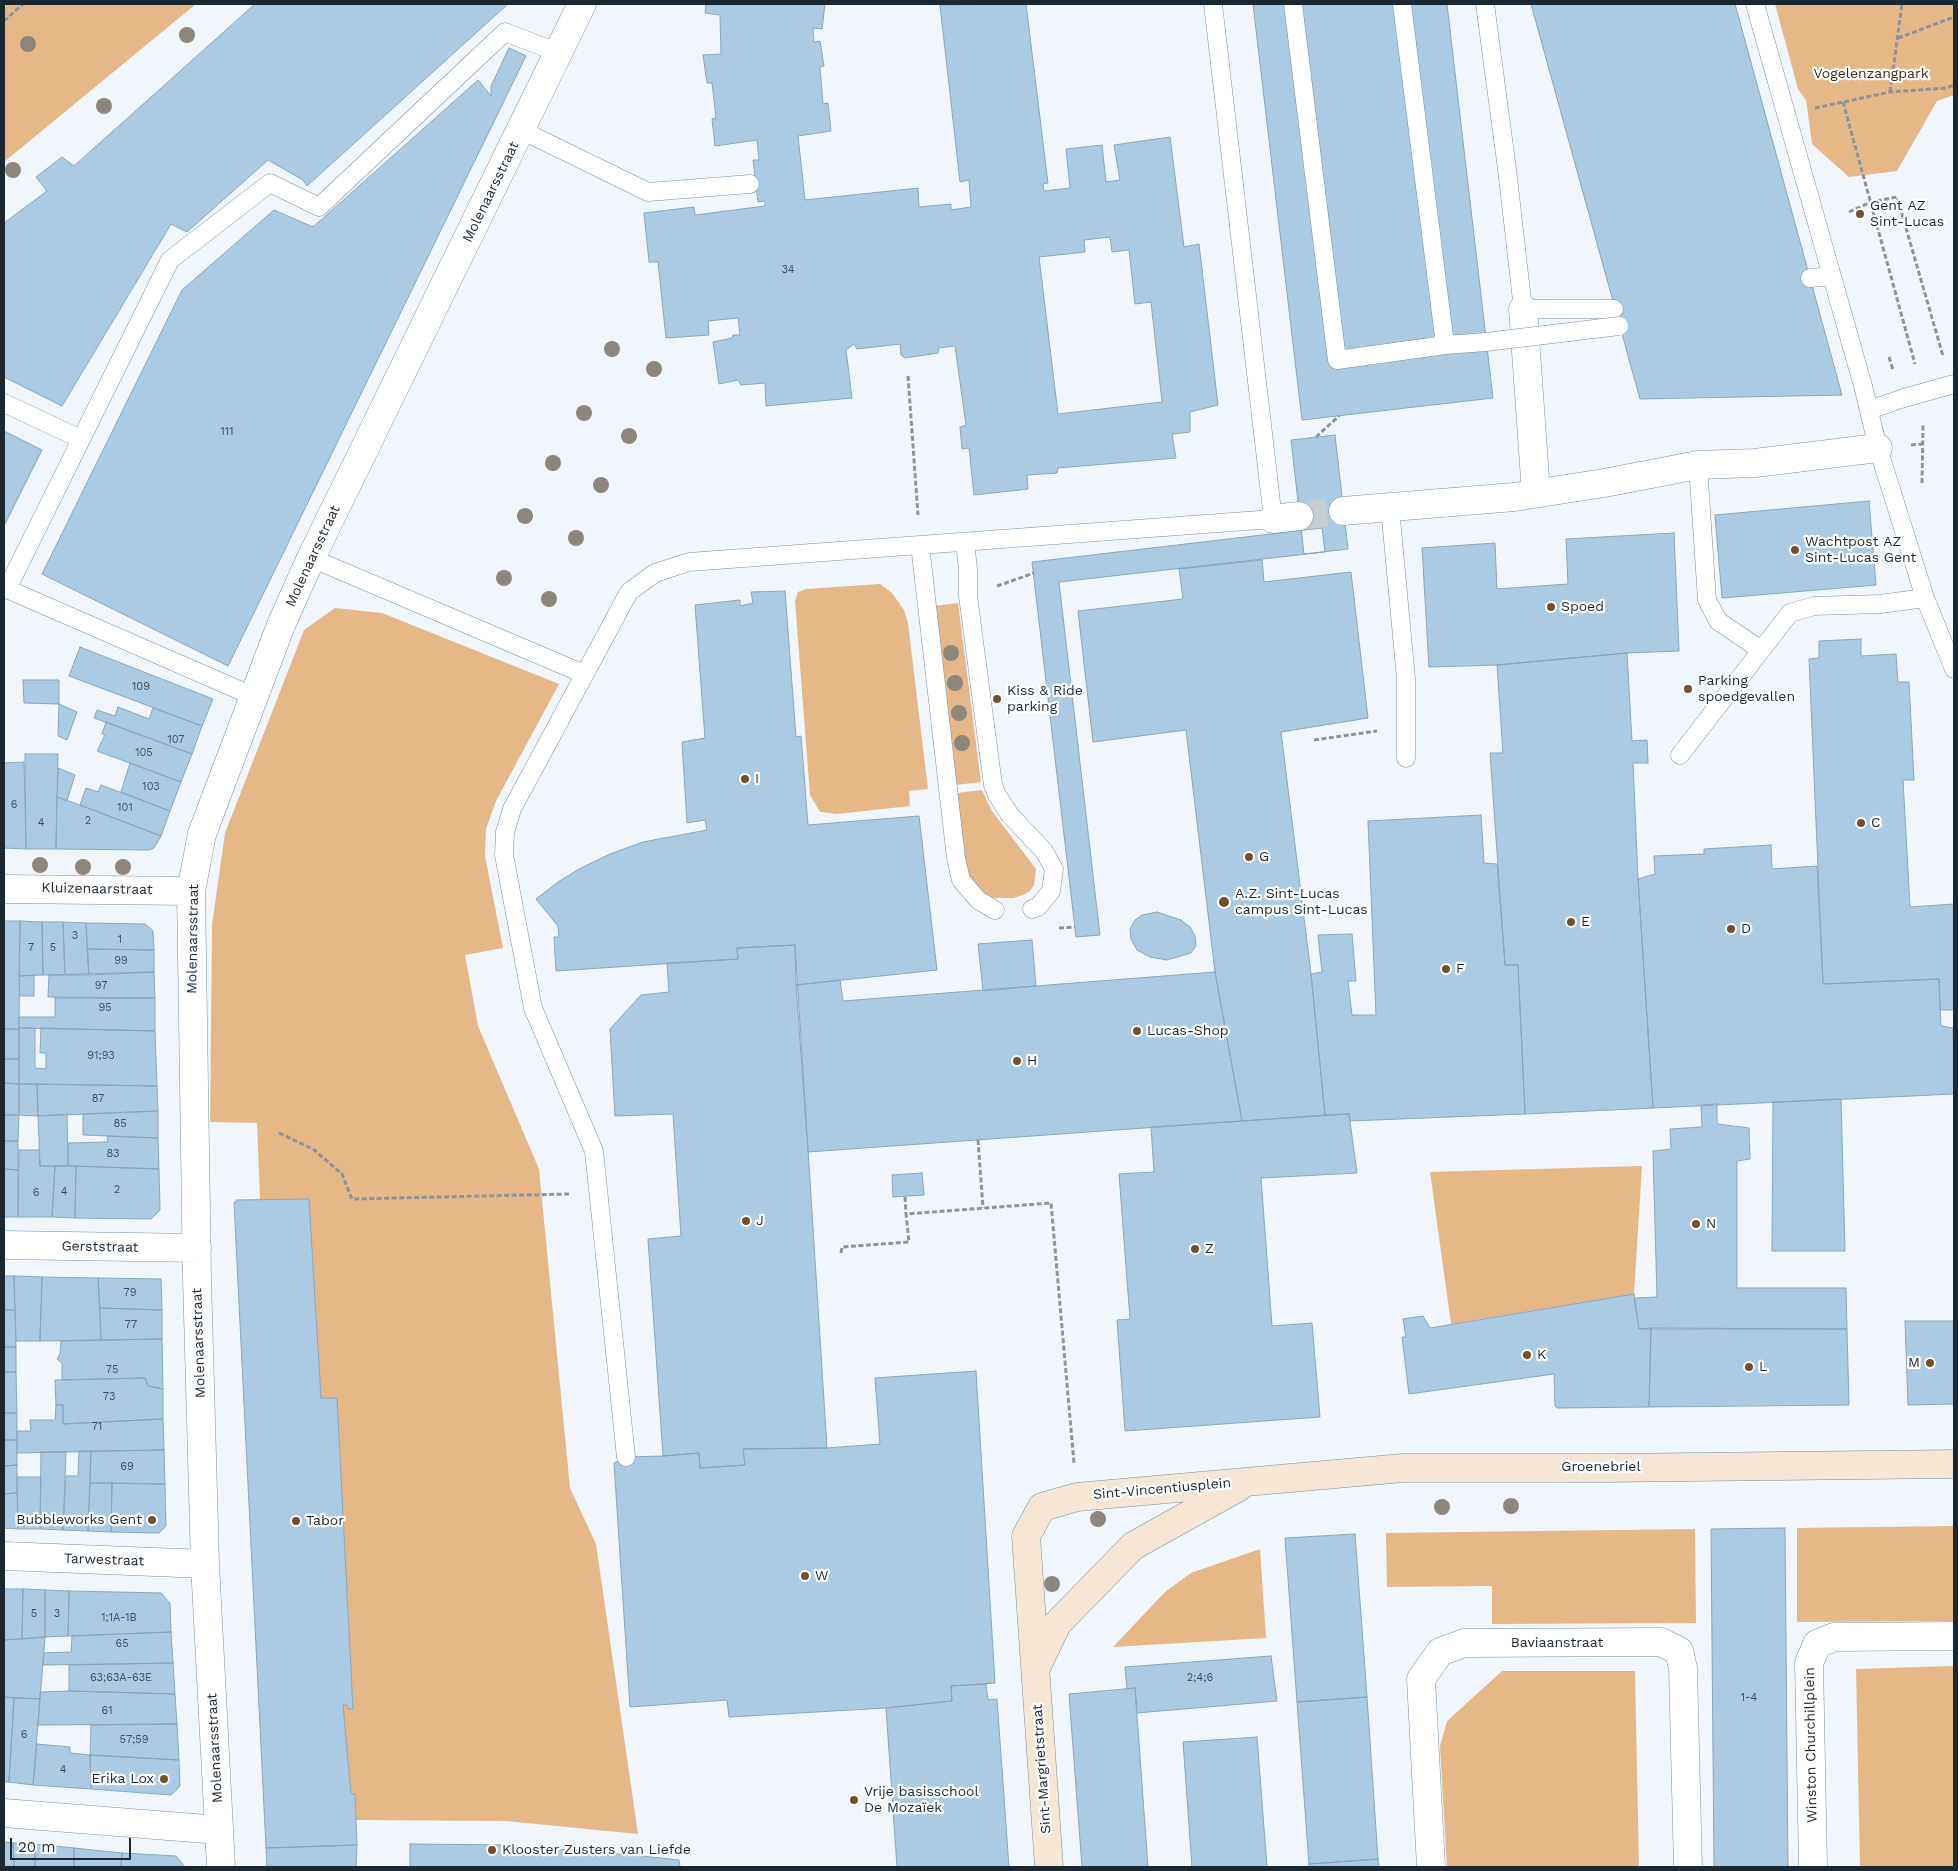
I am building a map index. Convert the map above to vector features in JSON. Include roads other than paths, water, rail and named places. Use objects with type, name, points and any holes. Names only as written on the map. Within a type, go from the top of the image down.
[{"type":"street","name":"Molenaarsstraat","points":[[221,1867],[205,1564],[197,1248],[191,891],[202,834],[282,625],[311,558],[582,4]]},
{"type":"street","points":[[1523,309],[1536,493]]},
{"type":"street","points":[[1343,511],[1536,493],[1604,484],[1698,466],[1756,463],[1878,448]]},
{"type":"street","name":"Kluizenaarstraat","points":[[4,889],[191,891]]},
{"type":"street","name":"Gerststraat","points":[[4,1245],[197,1248]]},
{"type":"street","name":"Groenebriel","points":[[1249,1482],[1403,1468],[1954,1464]]},
{"type":"street","name":"Sint-Vincentiusplein","points":[[1035,1670],[1026,1536],[1042,1507],[1077,1496],[1249,1482]]},
{"type":"street","name":"Sint-Vincentiusplein","points":[[1035,1670],[1057,1624],[1133,1546],[1249,1482]]},
{"type":"street","name":"Tarwestraat","points":[[4,1556],[205,1564]]},
{"type":"street","name":"Winston Churchillplein","points":[[1813,1867],[1809,1663],[1817,1644],[1834,1637],[1954,1636]]},
{"type":"street","name":"Baviaanstraat","points":[[1431,1867],[1421,1679],[1440,1652],[1464,1643],[1661,1642],[1679,1652],[1683,1668],[1688,1867]]},
{"type":"street","name":"Sint-Margrietstraat","points":[[1035,1670],[1049,1867]]},
{"type":"street","points":[[4,1813],[219,1830]]},
{"type":"lane","points":[[626,1456],[594,1152],[533,1008],[504,855],[505,832],[512,809],[629,592],[655,573],[689,562],[1286,518],[1213,4]]},
{"type":"lane","points":[[1293,4],[1337,360],[1444,345],[1486,342],[1619,326]]},
{"type":"lane","points":[[1402,4],[1444,345]]},
{"type":"lane","points":[[1485,4],[1523,309],[1614,309]]},
{"type":"lane","points":[[1755,4],[1832,276],[1878,448],[1925,598],[1954,669]]},
{"type":"lane","points":[[255,697],[6,590],[170,260],[270,183],[319,207],[505,32],[559,52]]},
{"type":"lane","points":[[521,130],[648,192],[750,184]]},
{"type":"lane","points":[[1810,278],[1832,276]]},
{"type":"lane","points":[[1869,410],[1953,384]]},
{"type":"lane","points":[[4,403],[81,439]]},
{"type":"lane","points":[[1698,466],[1708,600],[1718,621],[1761,650]]},
{"type":"lane","points":[[1390,508],[1406,679],[1406,758]]},
{"type":"lane","points":[[965,542],[968,596],[993,785],[997,796],[1010,815],[1044,851],[1054,870],[1051,891],[1038,907],[1032,909]]},
{"type":"lane","points":[[920,545],[956,858],[961,880],[978,900],[995,910]]},
{"type":"lane","points":[[311,558],[584,674]]},
{"type":"lane","points":[[1680,755],[1790,613],[1814,606],[1880,604],[1925,598]]},
{"type":"tunnel","points":[[1299,516],[1343,511]]},
{"type":"place","name":"Gent AZ Sint-Lucas","points":[[1860,214]]},
{"type":"place","name":"Wachtpost AZ Sint-Lucas Gent","points":[[1795,550]]},
{"type":"place","name":"Spoed","points":[[1551,607]]},
{"type":"place","name":"Parking spoedgevallen","points":[[1688,689]]},
{"type":"place","name":"Kiss & Ride parking","points":[[997,699]]},
{"type":"place","name":"I","points":[[745,779]]},
{"type":"place","name":"C","points":[[1861,823]]},
{"type":"place","name":"G","points":[[1249,857]]},
{"type":"place","name":"A.Z. Sint-Lucas campus Sint-Lucas","points":[[1224,902]]},
{"type":"place","name":"E","points":[[1571,922]]},
{"type":"place","name":"D","points":[[1731,929]]},
{"type":"place","name":"F","points":[[1446,969]]},
{"type":"place","name":"Lucas-Shop","points":[[1137,1031]]},
{"type":"place","name":"H","points":[[1017,1061]]},
{"type":"place","name":"J","points":[[746,1221]]},
{"type":"place","name":"N","points":[[1696,1224]]},
{"type":"place","name":"Z","points":[[1195,1249]]},
{"type":"place","name":"K","points":[[1527,1355]]},
{"type":"place","name":"M","points":[[1930,1363]]},
{"type":"place","name":"L","points":[[1749,1367]]},
{"type":"place","name":"Bubbleworks Gent","points":[[152,1520]]},
{"type":"place","name":"Tabor","points":[[296,1521]]},
{"type":"place","name":"W","points":[[805,1576]]},
{"type":"place","name":"Erika Lox","points":[[164,1779]]},
{"type":"place","name":"Vrije basisschool De Mozaïek","points":[[854,1800]]},
{"type":"place","name":"Klooster Zusters van Liefde","points":[[492,1850]]},
{"type":"park label","name":"Vogelenzangpark","points":[[1871,74]]}]
